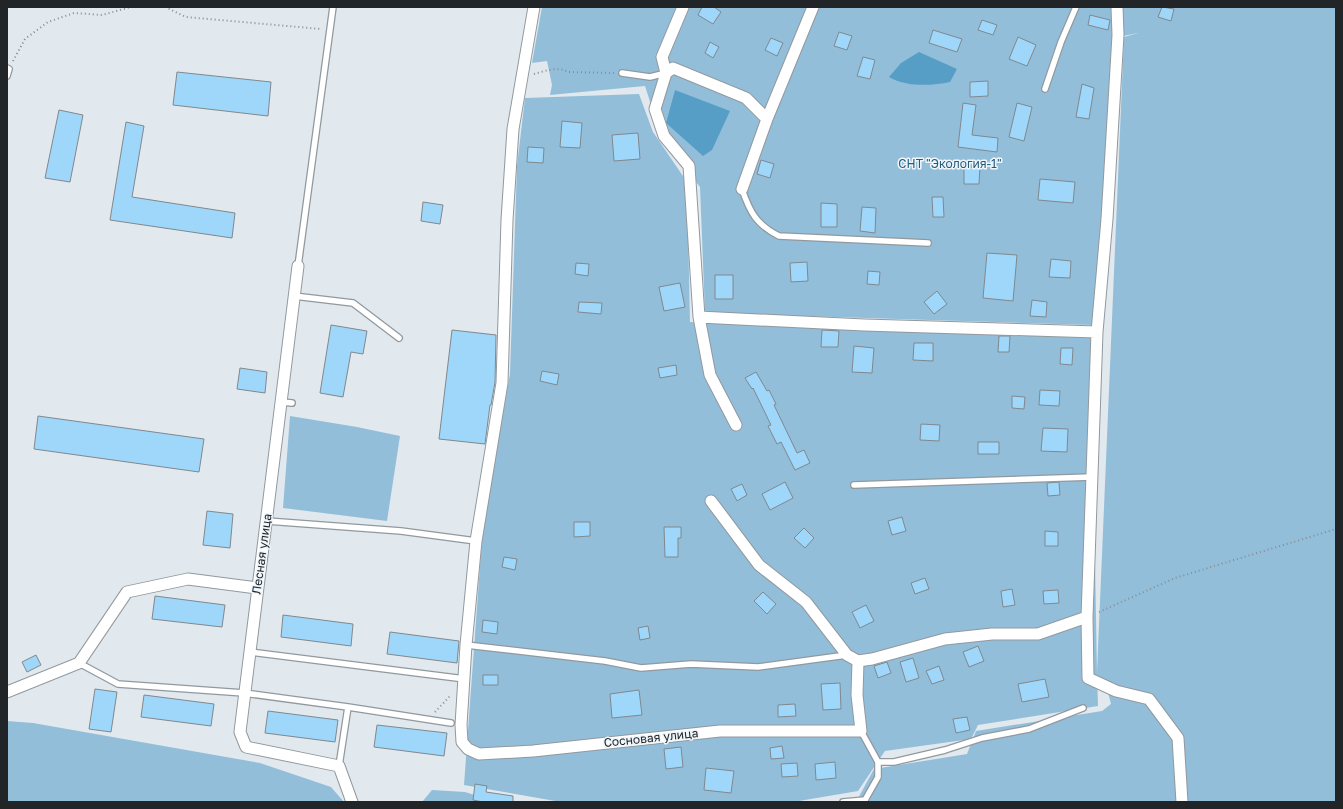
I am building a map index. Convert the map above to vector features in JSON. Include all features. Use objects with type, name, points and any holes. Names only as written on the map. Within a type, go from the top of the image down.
[{"type":"street","points":[[456,724],[465,679],[466,645],[476,541],[502,383],[507,220],[513,129],[534,7]]},
{"type":"street","points":[[683,7],[662,57],[666,73],[655,109],[664,136],[689,166],[699,317],[710,375],[736,425]]},
{"type":"street","points":[[742,189],[767,119],[813,7]]},
{"type":"street","points":[[1117,7],[1118,35],[1107,219],[1097,332],[1087,617],[1088,678],[1116,691],[1149,699],[1178,738],[1182,802]]},
{"type":"street","points":[[666,73],[673,68],[746,98],[767,119]]},
{"type":"street","name":"Лесная улица","points":[[298,266],[294,296],[287,402],[257,588],[240,732],[246,747],[339,766]]},
{"type":"street","points":[[699,317],[864,325],[1097,332]]},
{"type":"street","points":[[711,501],[759,565],[806,602],[847,655],[858,661],[872,659],[945,639],[992,634],[1038,634],[1087,617]]},
{"type":"street","points":[[7,692],[79,663],[127,592],[188,579],[257,588]]},
{"type":"street","points":[[858,661],[857,695],[861,731]]},
{"type":"street","name":"Сосновая улица","points":[[456,724],[462,742],[468,749],[479,754],[533,751],[720,731],[861,731]]},
{"type":"street","points":[[339,766],[352,802]]},
{"type":"lane","points":[[298,266],[333,7]]},
{"type":"lane","points":[[1045,89],[1061,42],[1076,7]]},
{"type":"lane","points":[[622,73],[650,78],[666,73]]},
{"type":"lane","points":[[742,189],[747,204],[763,228],[779,236],[928,242]]},
{"type":"lane","points":[[294,296],[353,303],[399,338]]},
{"type":"lane","points":[[854,485],[1092,477]]},
{"type":"lane","points":[[267,520],[401,531],[476,541]]},
{"type":"lane","points":[[466,645],[605,661],[641,668],[691,664],[758,667],[847,655]]},
{"type":"lane","points":[[250,652],[465,679]]},
{"type":"lane","points":[[79,663],[118,684],[244,693],[456,724]]},
{"type":"lane","points":[[339,766],[348,707]]},
{"type":"lane","points":[[878,762],[894,762],[945,750],[982,738],[1029,729],[1083,708]]},
{"type":"lane","points":[[843,802],[865,800],[878,777],[878,762],[861,731]]},
{"type":"path","points":[[8,71],[25,39],[48,22],[74,13],[102,15],[131,7]]},
{"type":"path","points":[[165,7],[186,17],[330,30]]},
{"type":"path","points":[[522,78],[549,70],[622,73]]},
{"type":"path","points":[[1087,617],[1175,578],[1336,529]]},
{"type":"path","points":[[428,720],[465,679]]},
{"type":"green space","name":"СНТ \"Экология-1\"","points":[[542,7],[1336,7],[1336,802],[856,802],[874,769],[967,754],[976,731],[1102,711],[1111,704],[1106,685],[1097,675],[1098,706],[978,725],[971,739],[885,751],[858,791],[793,802],[561,802],[464,785],[483,525],[510,374],[517,166],[525,98],[639,94],[653,132],[687,182],[690,322],[1091,338],[1097,672],[1124,37],[1138,33],[1123,36],[1092,325],[705,313],[700,187],[662,139],[645,86],[550,95],[552,85],[547,61],[532,63]]},
{"type":"green space","points":[[290,416],[400,436],[387,521],[283,508]]},
{"type":"green space","points":[[7,721],[33,723],[260,763],[331,787],[344,802],[7,802]]},
{"type":"green space","points":[[432,790],[465,792],[498,802],[422,802]]},
{"type":"shaded area","points":[[919,52],[957,69],[950,82],[919,85],[903,83],[889,77],[901,63]]},
{"type":"shaded area","points":[[675,90],[730,111],[712,150],[703,156],[666,123]]},
{"type":"building","points":[[702,7],[714,7],[721,12],[713,24],[698,15]]},
{"type":"building","points":[[1162,7],[1174,9],[1171,21],[1158,17]]},
{"type":"building","points":[[1090,15],[1110,20],[1108,30],[1088,25]]},
{"type":"building","points":[[982,20],[997,25],[993,35],[978,30]]},
{"type":"building","points":[[933,30],[962,39],[957,52],[929,43]]},
{"type":"building","points":[[839,32],[852,36],[847,50],[834,46]]},
{"type":"building","points":[[1018,37],[1036,45],[1027,66],[1009,59]]},
{"type":"building","points":[[771,38],[783,43],[777,56],[765,50]]},
{"type":"building","points":[[710,42],[719,47],[713,58],[705,53]]},
{"type":"building","points":[[863,57],[875,60],[870,79],[857,76]]},
{"type":"building","points":[[177,72],[271,82],[268,116],[173,105]]},
{"type":"building","points":[[988,81],[988,96],[970,97],[970,82]]},
{"type":"building","points":[[1082,84],[1094,88],[1089,119],[1076,117]]},
{"type":"building","points":[[963,103],[976,105],[972,135],[998,138],[997,152],[958,147]]},
{"type":"building","points":[[1017,103],[1032,107],[1024,141],[1009,137]]},
{"type":"building","points":[[59,110],[83,115],[70,182],[45,178]]},
{"type":"building","points":[[562,121],[582,123],[580,148],[560,147]]},
{"type":"building","points":[[126,122],[144,126],[132,197],[235,213],[232,238],[110,220]]},
{"type":"building","points":[[638,133],[640,159],[614,161],[612,135]]},
{"type":"building","points":[[528,147],[544,148],[543,163],[527,162]]},
{"type":"building","points":[[761,160],[774,164],[770,178],[757,174]]},
{"type":"building","points":[[964,167],[980,167],[979,184],[964,184]]},
{"type":"building","points":[[1040,179],[1075,182],[1073,203],[1038,200]]},
{"type":"building","points":[[932,197],[943,197],[944,217],[933,217]]},
{"type":"building","points":[[423,202],[443,205],[440,224],[421,221]]},
{"type":"building","points":[[821,203],[837,204],[837,227],[821,227]]},
{"type":"building","points":[[862,207],[876,208],[875,233],[860,231]]},
{"type":"building","points":[[987,253],[1017,255],[1013,301],[983,298]]},
{"type":"building","points":[[1051,259],[1071,261],[1070,278],[1049,277]]},
{"type":"building","points":[[807,262],[808,281],[791,282],[790,263]]},
{"type":"building","points":[[576,263],[589,264],[588,276],[575,274]]},
{"type":"building","points":[[868,271],[880,272],[879,285],[867,284]]},
{"type":"building","points":[[715,275],[733,275],[733,299],[715,299]]},
{"type":"building","points":[[680,283],[685,307],[664,311],[659,287]]},
{"type":"building","points":[[937,291],[947,304],[934,314],[924,302]]},
{"type":"building","points":[[1032,300],[1047,302],[1046,317],[1030,316]]},
{"type":"building","points":[[579,302],[602,303],[601,314],[578,312]]},
{"type":"building","points":[[331,325],[367,331],[363,354],[351,352],[343,397],[320,393]]},
{"type":"building","points":[[452,330],[496,335],[495,382],[490,405],[485,444],[439,439]]},
{"type":"building","points":[[822,330],[839,331],[838,347],[821,347]]},
{"type":"building","points":[[999,336],[1010,336],[1009,352],[998,352]]},
{"type":"building","points":[[914,343],[933,343],[933,361],[913,360]]},
{"type":"building","points":[[854,346],[874,348],[872,373],[852,372]]},
{"type":"building","points":[[1061,348],[1073,348],[1072,365],[1060,364]]},
{"type":"building","points":[[676,365],[677,375],[660,378],[658,368]]},
{"type":"building","points":[[240,368],[267,372],[265,393],[237,389]]},
{"type":"building","points":[[542,371],[559,374],[557,385],[540,381]]},
{"type":"building","points":[[756,372],[767,391],[769,390],[776,404],[774,405],[797,453],[804,450],[810,463],[795,470],[781,442],[777,444],[768,426],[771,425],[753,388],[752,389],[745,378]]},
{"type":"building","points":[[1040,390],[1060,391],[1059,406],[1039,405]]},
{"type":"building","points":[[1012,396],[1025,397],[1024,409],[1012,408]]},
{"type":"building","points":[[38,416],[204,439],[199,472],[34,449]]},
{"type":"building","points":[[921,424],[940,425],[939,441],[920,440]]},
{"type":"building","points":[[1043,428],[1068,429],[1067,452],[1041,451]]},
{"type":"building","points":[[978,442],[999,442],[999,454],[978,454]]},
{"type":"building","points":[[785,482],[793,498],[770,510],[762,494]]},
{"type":"building","points":[[1059,482],[1060,495],[1048,496],[1047,483]]},
{"type":"building","points":[[742,484],[747,495],[737,501],[731,489]]},
{"type":"building","points":[[207,511],[233,514],[230,548],[203,545]]},
{"type":"building","points":[[902,517],[906,531],[892,535],[888,521]]},
{"type":"building","points":[[574,522],[590,522],[590,536],[574,537]]},
{"type":"building","points":[[664,527],[681,527],[681,538],[678,538],[678,557],[665,557]]},
{"type":"building","points":[[804,528],[814,538],[805,548],[794,538]]},
{"type":"building","points":[[1045,531],[1058,532],[1058,546],[1045,546]]},
{"type":"building","points":[[504,557],[517,559],[515,570],[502,567]]},
{"type":"building","points":[[925,578],[929,589],[915,594],[911,583]]},
{"type":"building","points":[[1012,589],[1015,605],[1003,607],[1001,591]]},
{"type":"building","points":[[1058,590],[1059,603],[1044,604],[1043,591]]},
{"type":"building","points":[[763,592],[776,604],[767,614],[754,601]]},
{"type":"building","points":[[155,596],[225,605],[222,627],[152,619]]},
{"type":"building","points":[[866,605],[874,621],[860,628],[852,612]]},
{"type":"building","points":[[283,615],[353,624],[351,646],[281,637]]},
{"type":"building","points":[[483,620],[498,622],[497,634],[482,632]]},
{"type":"building","points":[[648,626],[650,638],[640,640],[638,628]]},
{"type":"building","points":[[390,632],[459,641],[457,663],[387,654]]},
{"type":"building","points":[[978,646],[984,661],[969,667],[963,652]]},
{"type":"building","points":[[36,655],[41,665],[27,672],[22,662]]},
{"type":"building","points":[[913,658],[919,678],[906,682],[900,662]]},
{"type":"building","points":[[887,662],[891,673],[878,678],[874,666]]},
{"type":"building","points":[[939,666],[944,680],[932,684],[926,671]]},
{"type":"building","points":[[483,675],[498,675],[498,685],[483,685]]},
{"type":"building","points":[[1045,679],[1049,697],[1022,702],[1018,684]]},
{"type":"building","points":[[840,683],[841,709],[823,710],[821,684]]},
{"type":"building","points":[[95,689],[117,692],[111,732],[89,729]]},
{"type":"building","points":[[639,690],[642,715],[612,718],[610,694]]},
{"type":"building","points":[[144,695],[214,704],[211,726],[141,717]]},
{"type":"building","points":[[795,704],[796,716],[778,717],[778,705]]},
{"type":"building","points":[[268,711],[338,720],[335,742],[265,733]]},
{"type":"building","points":[[967,717],[970,730],[956,733],[953,719]]},
{"type":"building","points":[[377,725],[447,733],[444,756],[374,747]]},
{"type":"building","points":[[782,746],[784,758],[771,759],[770,748]]},
{"type":"building","points":[[681,747],[683,767],[666,769],[664,749]]},
{"type":"building","points":[[835,762],[836,778],[816,780],[815,764]]},
{"type":"building","points":[[797,763],[798,776],[782,777],[781,764]]},
{"type":"building","points":[[706,768],[734,771],[731,793],[704,790]]},
{"type":"building","points":[[475,784],[487,786],[486,792],[513,796],[513,802],[483,802],[473,800]]}]
